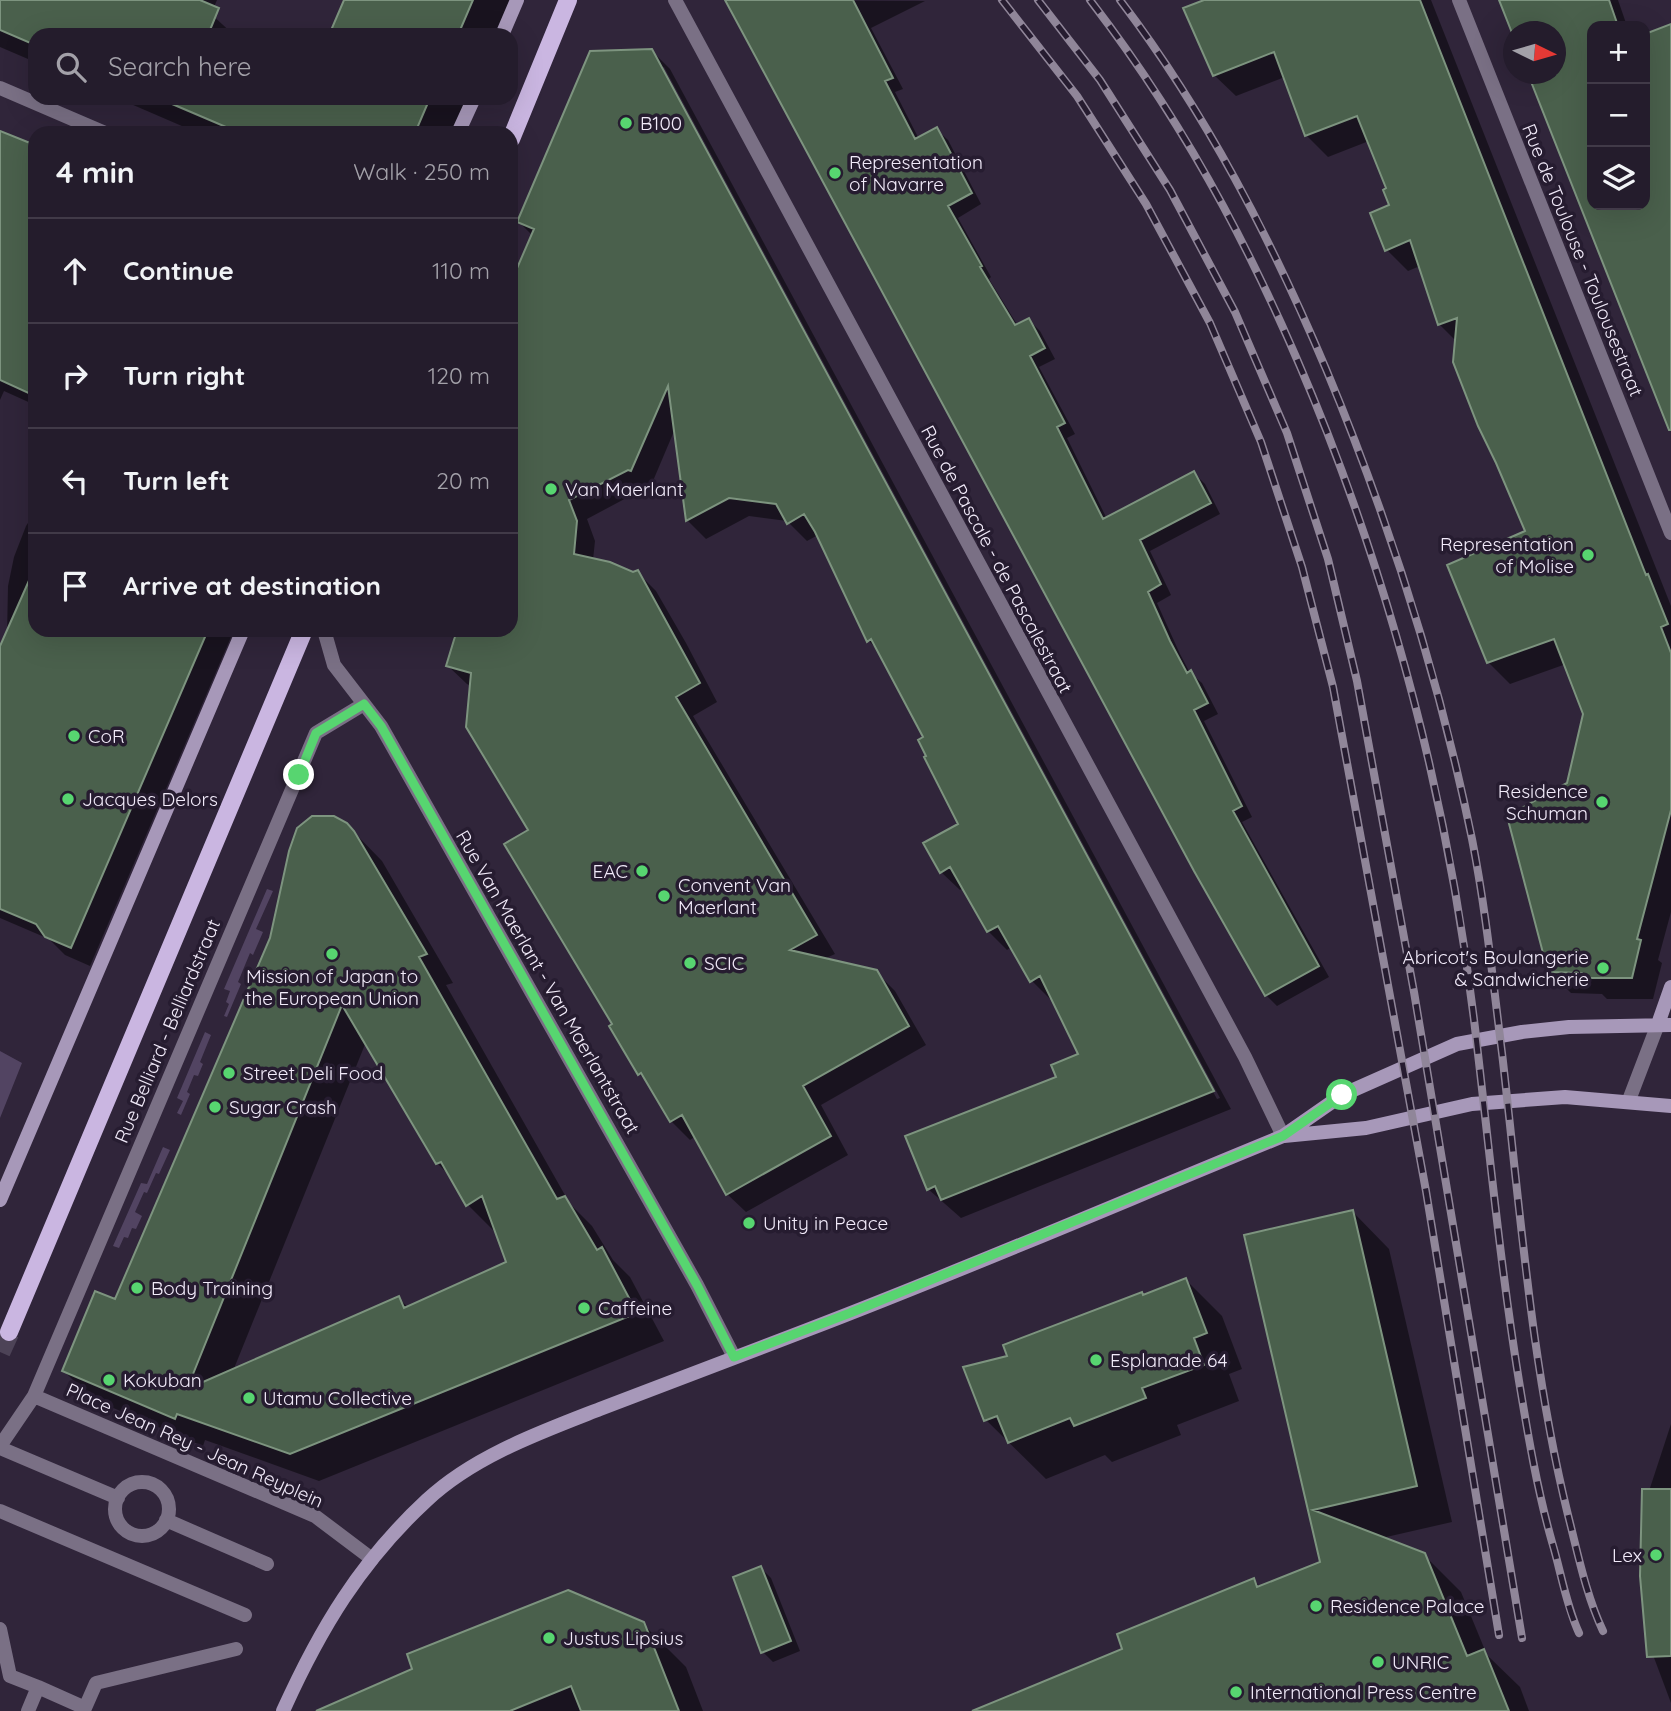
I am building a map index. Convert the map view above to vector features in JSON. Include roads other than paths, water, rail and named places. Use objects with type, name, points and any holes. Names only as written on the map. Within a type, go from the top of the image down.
[{"type":"main road","points":[[516,126],[568,0]]},
{"type":"main road","name":"Rue Belliard - Belliardstraat","points":[[9,1332],[301,637]]},
{"type":"street","points":[[505,28],[517,0]]},
{"type":"street","name":"Rue de Pascale - de Pascalestraat","points":[[675,0],[1245,1057],[1283,1136]]},
{"type":"street","name":"Rue de Toulouse - Toulousestraat","points":[[1459,0],[1671,533]]},
{"type":"street","points":[[0,88],[28,100]]},
{"type":"street","points":[[40,105],[89,126]]},
{"type":"street","points":[[461,126],[471,105]]},
{"type":"street","points":[[0,1200],[240,637]]},
{"type":"street","name":"Rue Van Maerlant - Van Maerlantstraat","points":[[326,637],[334,665],[381,726],[697,1285],[734,1357]]},
{"type":"street","name":"Rue Belliard - Belliardstraat","points":[[0,1447],[34,1396],[316,733],[364,704]]},
{"type":"street","points":[[1629,1100],[1664,1024],[1671,987]]},
{"type":"street","points":[[283,1711],[313,1648],[339,1603],[372,1559],[428,1499],[469,1469],[518,1443],[850,1313],[1283,1136],[1342,1095],[1458,1044],[1557,1028],[1664,1024]]},
{"type":"street","points":[[1283,1136],[1366,1128],[1472,1104],[1565,1097],[1629,1100],[1671,1106]]},
{"type":"street","name":"Place Jean Rey - Jean Reyplein","points":[[34,1396],[315,1516],[372,1559]]},
{"type":"street","points":[[0,1447],[118,1499]]},
{"type":"street","points":[[143,1482],[161,1490],[167,1499],[169,1510],[161,1529],[141,1536],[131,1534],[117,1519],[115,1509],[118,1499],[123,1490],[132,1484],[143,1482]]},
{"type":"street","points":[[0,1511],[245,1615]]},
{"type":"street","points":[[166,1520],[267,1564]]},
{"type":"street","points":[[0,1629],[10,1676],[85,1709],[96,1683],[236,1649]]},
{"type":"street","points":[[28,1711],[38,1687]]},
{"type":"tunnel","points":[[0,1352],[9,1332]]},
{"type":"railway","points":[[1002,0],[1077,96],[1146,204],[1210,323],[1261,442],[1302,567],[1333,687],[1426,1191],[1499,1635]]},
{"type":"railway","points":[[1038,0],[1100,80],[1170,190],[1235,312],[1287,433],[1328,559],[1357,681],[1414,992],[1522,1638]]},
{"type":"railway","points":[[1090,0],[1162,102],[1224,207],[1252,262],[1327,432],[1378,577],[1420,725],[1452,875],[1475,1028],[1506,1293],[1529,1442],[1567,1600],[1579,1633]]},
{"type":"railway","points":[[1120,0],[1181,87],[1208,132],[1283,272],[1326,369],[1371,484],[1428,659],[1459,779],[1481,892],[1528,1286],[1555,1458],[1579,1559],[1603,1631]]},
{"type":"place","name":"B100","points":[[626,123]]},
{"type":"place","name":"Representation of Navarre","points":[[835,173]]},
{"type":"place","name":"Van Maerlant","points":[[551,489]]},
{"type":"place","name":"Representation of Molise","points":[[1588,555]]},
{"type":"place","name":"CoR","points":[[74,736]]},
{"type":"place","name":"Jacques Delors","points":[[68,799]]},
{"type":"place","name":"Residence Schuman","points":[[1602,802]]},
{"type":"place","name":"EAC","points":[[642,871]]},
{"type":"place","name":"Convent Van Maerlant","points":[[664,896]]},
{"type":"place","name":"Mission of Japan to the European Union","points":[[332,954]]},
{"type":"place","name":"SCIC","points":[[690,963]]},
{"type":"place","name":"Abricot's Boulangerie & Sandwicherie","points":[[1603,968]]},
{"type":"place","name":"Street Deli Food","points":[[229,1073]]},
{"type":"place","name":"Sugar Crash","points":[[215,1107]]},
{"type":"place","name":"Unity in Peace","points":[[749,1223]]},
{"type":"place","name":"Body Training","points":[[137,1288]]},
{"type":"place","name":"Caffeine","points":[[584,1308]]},
{"type":"place","name":"Esplanade 64","points":[[1096,1360]]},
{"type":"place","name":"Kokuban","points":[[109,1380]]},
{"type":"place","name":"Utamu Collective","points":[[249,1398]]},
{"type":"place","name":"Lex","points":[[1656,1555]]},
{"type":"place","name":"Residence Palace","points":[[1316,1606]]},
{"type":"place","name":"Justus Lipsius","points":[[549,1638]]},
{"type":"place","name":"UNRIC","points":[[1378,1662]]},
{"type":"place","name":"International Press Centre","points":[[1236,1692]]}]
